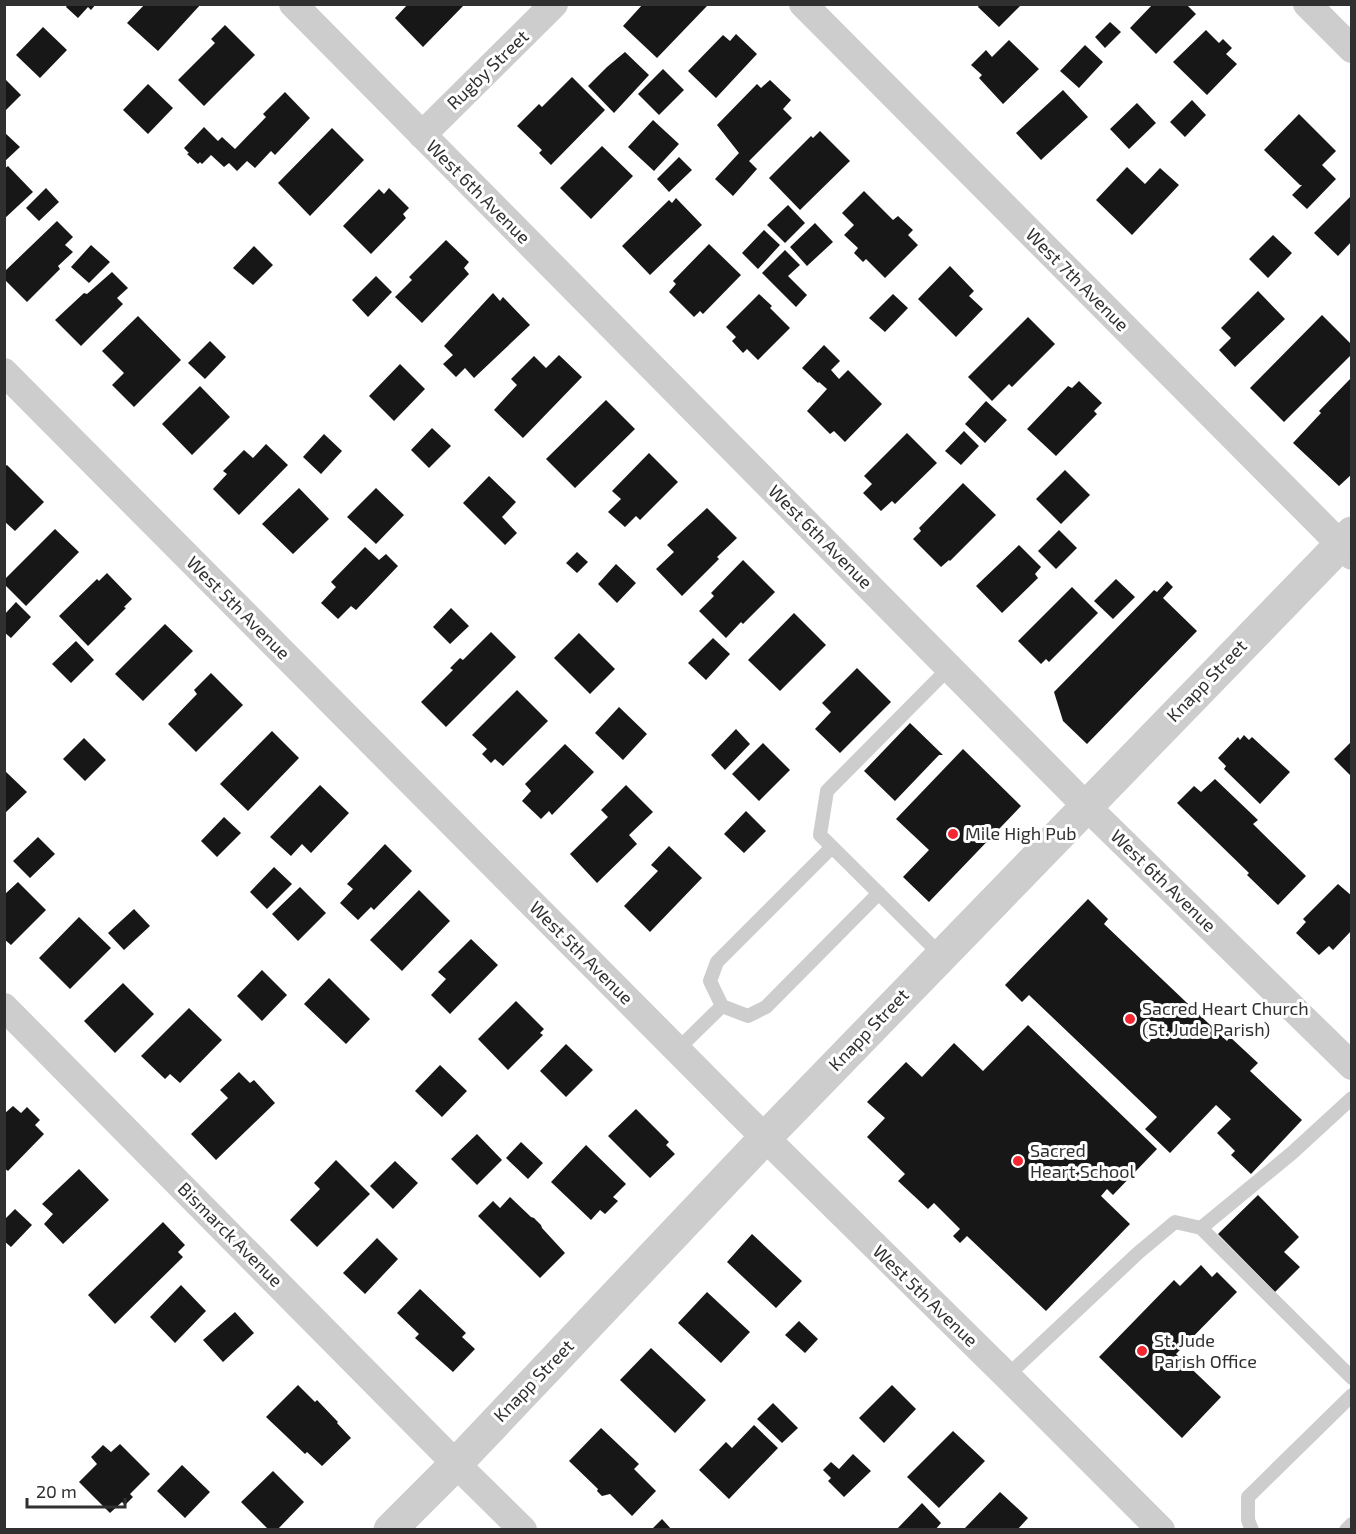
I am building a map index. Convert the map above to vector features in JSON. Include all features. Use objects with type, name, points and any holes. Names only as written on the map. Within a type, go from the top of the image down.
[{"type":"street","name":"West 6th Avenue","points":[[293,4],[1086,806],[1352,1066]]},
{"type":"street","name":"Rugby Street","points":[[422,135],[554,4]]},
{"type":"street","name":"West 7th Avenue","points":[[803,4],[1348,544]]},
{"type":"street","points":[[1307,4],[1352,49]]},
{"type":"street","name":"West 5th Avenue","points":[[4,372],[677,1050],[1161,1530]]},
{"type":"street","name":"Knapp Street","points":[[390,1530],[456,1464],[941,955],[1086,806],[1348,544]]},
{"type":"street","name":"Bismarck Avenue","points":[[4,1007],[524,1530]]},
{"type":"lane","points":[[941,955],[820,835],[828,791],[949,668]]},
{"type":"lane","points":[[832,847],[717,962],[710,981],[722,1006],[748,1016],[766,1007],[879,893]]},
{"type":"lane","points":[[677,1050],[722,1006]]},
{"type":"lane","points":[[1201,1228],[1292,1153],[1352,1098]]},
{"type":"lane","points":[[1007,1376],[1138,1253],[1175,1222],[1201,1228],[1352,1378]]},
{"type":"lane","points":[[1252,1530],[1248,1520],[1248,1497],[1352,1395]]},
{"type":"lane","points":[[1346,1530],[1352,1524]]},
{"type":"building","points":[[68,4],[96,4],[91,10],[88,7],[78,18],[66,7]]},
{"type":"building","points":[[145,4],[201,4],[158,51],[127,23]]},
{"type":"building","points":[[408,4],[465,4],[423,47],[395,18]]},
{"type":"building","points":[[643,4],[706,4],[707,6],[657,58],[623,26]]},
{"type":"building","points":[[980,4],[1022,4],[999,27],[978,7]]},
{"type":"building","points":[[1153,4],[1186,4],[1196,14],[1156,54],[1130,28]]},
{"type":"building","points":[[1110,22],[1121,32],[1105,48],[1095,37]]},
{"type":"building","points":[[225,25],[255,55],[204,106],[178,80],[215,43],[211,39]]},
{"type":"building","points":[[43,27],[67,50],[40,78],[16,55]]},
{"type":"building","points":[[1206,30],[1219,43],[1223,39],[1232,48],[1226,54],[1237,64],[1207,95],[1173,62]]},
{"type":"building","points":[[736,34],[757,54],[716,98],[688,71],[723,35],[730,41]]},
{"type":"building","points":[[1009,40],[1039,69],[1003,104],[979,78],[982,75],[971,65],[986,50],[992,57]]},
{"type":"building","points":[[1085,45],[1103,62],[1079,88],[1060,71]]},
{"type":"building","points":[[625,52],[649,75],[614,113],[588,86]]},
{"type":"building","points":[[663,69],[684,90],[659,115],[638,94]]},
{"type":"building","points":[[572,77],[605,110],[551,165],[539,153],[542,150],[517,126],[539,104],[542,107]]},
{"type":"building","points":[[4,78],[21,95],[4,112]]},
{"type":"building","points":[[770,80],[791,100],[783,109],[792,118],[749,161],[757,169],[733,196],[715,179],[739,153],[717,125],[757,84],[761,88]]},
{"type":"building","points":[[148,84],[173,108],[148,134],[123,110]]},
{"type":"building","points":[[1063,90],[1088,117],[1041,160],[1016,133]]},
{"type":"building","points":[[285,92],[310,118],[275,155],[271,151],[255,168],[247,161],[237,171],[229,163],[224,167],[211,155],[202,164],[200,162],[198,164],[187,154],[189,153],[184,148],[204,127],[218,141],[222,137],[235,149],[266,117],[263,114]]},
{"type":"building","points":[[1192,100],[1206,115],[1185,137],[1170,122]]},
{"type":"building","points":[[1137,103],[1156,123],[1129,149],[1110,129]]},
{"type":"building","points":[[1299,114],[1336,151],[1322,165],[1336,179],[1307,209],[1292,195],[1302,185],[1264,150]]},
{"type":"building","points":[[653,120],[679,144],[654,171],[628,147]]},
{"type":"building","points":[[332,128],[364,160],[310,216],[278,183]]},
{"type":"building","points":[[820,131],[850,161],[800,210],[769,178],[811,136],[813,138]]},
{"type":"building","points":[[4,132],[20,147],[4,162]]},
{"type":"building","points":[[602,146],[633,176],[591,219],[560,188]]},
{"type":"building","points":[[679,157],[692,170],[669,192],[657,179]]},
{"type":"building","points":[[8,166],[33,192],[4,219],[4,169]]},
{"type":"building","points":[[1127,167],[1145,184],[1160,168],[1179,185],[1132,235],[1096,200]]},
{"type":"building","points":[[46,188],[59,202],[39,221],[26,208]]},
{"type":"building","points":[[389,188],[409,208],[403,214],[406,218],[371,254],[343,226],[379,189],[384,194]]},
{"type":"building","points":[[864,191],[893,220],[898,216],[913,230],[908,235],[918,245],[885,278],[866,259],[863,262],[854,253],[858,248],[844,235],[854,225],[842,213]]},
{"type":"building","points":[[1352,195],[1352,241],[1338,256],[1314,233]]},
{"type":"building","points":[[676,198],[702,225],[650,275],[622,246],[669,200],[672,203]]},
{"type":"building","points":[[788,205],[805,223],[785,243],[767,225]]},
{"type":"building","points":[[57,221],[73,237],[65,245],[73,252],[58,266],[60,269],[27,302],[4,279],[4,272]]},
{"type":"building","points":[[815,223],[833,242],[807,266],[790,247]]},
{"type":"building","points":[[764,230],[780,245],[758,269],[742,253]]},
{"type":"building","points":[[1273,235],[1292,253],[1268,278],[1249,259]]},
{"type":"building","points":[[446,240],[469,262],[464,268],[469,274],[422,323],[395,297],[412,280],[409,277]]},
{"type":"building","points":[[709,244],[741,275],[703,314],[700,311],[694,317],[669,292],[676,284],[673,281]]},
{"type":"building","points":[[91,245],[110,262],[89,283],[71,267]]},
{"type":"building","points":[[254,246],[273,265],[253,285],[233,268]]},
{"type":"building","points":[[785,250],[800,265],[788,276],[807,295],[796,307],[762,273]]},
{"type":"building","points":[[950,266],[974,291],[969,296],[983,309],[956,337],[918,299]]},
{"type":"building","points":[[112,272],[128,288],[117,298],[123,304],[81,346],[55,320],[84,293],[87,294]]},
{"type":"building","points":[[376,276],[392,292],[368,317],[352,300]]},
{"type":"building","points":[[1258,291],[1285,319],[1235,367],[1219,350],[1231,338],[1221,328]]},
{"type":"building","points":[[493,293],[500,301],[503,297],[530,325],[474,378],[465,368],[456,377],[443,364],[453,355],[444,346]]},
{"type":"building","points":[[759,294],[790,328],[758,360],[747,349],[743,353],[732,341],[736,337],[726,327]]},
{"type":"building","points":[[893,294],[908,308],[885,332],[869,318]]},
{"type":"building","points":[[1322,315],[1352,345],[1352,354],[1284,422],[1250,388]]},
{"type":"building","points":[[138,316],[181,360],[134,407],[112,385],[124,373],[102,351]]},
{"type":"building","points":[[1028,317],[1055,344],[1012,387],[1009,384],[992,401],[968,377]]},
{"type":"building","points":[[210,341],[226,357],[205,379],[188,363]]},
{"type":"building","points":[[824,345],[840,361],[831,370],[839,379],[848,370],[882,404],[845,442],[834,431],[830,434],[807,411],[827,389],[802,368]]},
{"type":"building","points":[[559,355],[582,377],[523,438],[494,410],[517,385],[511,379],[534,356],[546,368]]},
{"type":"building","points":[[400,364],[425,389],[394,421],[369,396]]},
{"type":"building","points":[[1352,377],[1352,474],[1339,486],[1293,443],[1321,413],[1319,411]]},
{"type":"building","points":[[1079,381],[1102,403],[1094,411],[1097,414],[1056,456],[1027,429],[1068,386],[1072,388]]},
{"type":"building","points":[[200,386],[230,417],[192,455],[162,424]]},
{"type":"building","points":[[606,400],[635,429],[575,488],[546,459]]},
{"type":"building","points":[[986,401],[1007,420],[985,443],[965,424]]},
{"type":"building","points":[[432,428],[451,446],[429,468],[411,450]]},
{"type":"building","points":[[964,431],[979,446],[961,465],[945,451]]},
{"type":"building","points":[[907,433],[937,463],[895,504],[892,501],[881,511],[863,493],[872,484],[864,476]]},
{"type":"building","points":[[324,434],[342,451],[321,474],[303,457]]},
{"type":"building","points":[[266,444],[288,465],[239,515],[213,489],[227,474],[223,471],[244,450],[253,458]]},
{"type":"building","points":[[649,453],[678,482],[640,520],[636,516],[625,527],[608,512],[621,499],[612,491]]},
{"type":"building","points":[[7,465],[44,502],[15,531],[4,521],[4,467]]},
{"type":"building","points":[[1065,470],[1090,495],[1061,524],[1036,499]]},
{"type":"building","points":[[489,476],[516,502],[502,517],[517,533],[505,545],[463,503]]},
{"type":"building","points":[[963,483],[996,515],[950,561],[941,567],[913,539],[921,531],[919,528]]},
{"type":"building","points":[[299,488],[329,519],[293,554],[262,524]]},
{"type":"building","points":[[376,488],[404,515],[376,544],[347,517]]},
{"type":"building","points":[[707,508],[737,538],[682,596],[656,569],[674,552],[667,545]]},
{"type":"building","points":[[55,529],[79,552],[26,606],[4,584],[4,580]]},
{"type":"building","points":[[1059,530],[1077,548],[1056,569],[1038,551]]},
{"type":"building","points":[[1019,545],[1041,567],[1035,574],[1038,578],[1002,613],[976,586]]},
{"type":"building","points":[[365,547],[379,560],[386,554],[398,566],[356,610],[351,606],[338,619],[321,603],[336,587],[331,582]]},
{"type":"building","points":[[577,552],[588,562],[577,573],[566,563]]},
{"type":"building","points":[[743,560],[775,592],[726,638],[699,611],[714,596],[711,593]]},
{"type":"building","points":[[616,564],[636,583],[617,603],[598,584]]},
{"type":"building","points":[[107,573],[132,599],[88,646],[59,616],[97,579],[99,581]]},
{"type":"building","points":[[1116,579],[1135,597],[1113,619],[1094,601]]},
{"type":"building","points":[[1167,581],[1173,587],[1163,598],[1197,631],[1087,744],[1063,721],[1054,692],[1154,590],[1157,592]]},
{"type":"building","points":[[1072,587],[1098,613],[1049,662],[1046,659],[1041,664],[1018,641]]},
{"type":"building","points":[[16,602],[31,617],[11,638],[4,632],[4,615]]},
{"type":"building","points":[[451,608],[469,626],[450,644],[433,627]]},
{"type":"building","points":[[794,613],[826,645],[780,691],[748,660]]},
{"type":"building","points":[[165,624],[193,651],[143,701],[115,674]]},
{"type":"building","points":[[491,632],[516,657],[446,727],[421,702],[453,670],[450,668],[460,658],[463,660]]},
{"type":"building","points":[[579,633],[615,669],[590,694],[554,658]]},
{"type":"building","points":[[713,638],[730,654],[706,680],[688,663]]},
{"type":"building","points":[[76,641],[94,660],[71,683],[52,664]]},
{"type":"building","points":[[857,668],[891,702],[840,753],[815,729],[831,712],[822,703]]},
{"type":"building","points":[[211,673],[243,705],[196,752],[168,724],[197,694],[194,690]]},
{"type":"building","points":[[517,690],[548,721],[503,766],[495,759],[491,763],[482,754],[487,749],[472,735]]},
{"type":"building","points":[[619,707],[647,734],[623,760],[595,733]]},
{"type":"building","points":[[910,723],[943,755],[939,755],[895,801],[864,771]]},
{"type":"building","points":[[736,729],[750,744],[725,770],[711,755]]},
{"type":"building","points":[[272,731],[299,758],[248,811],[220,784]]},
{"type":"building","points":[[1244,735],[1249,740],[1252,737],[1290,772],[1260,804],[1224,769],[1226,766],[1218,758],[1238,737],[1240,740]]},
{"type":"building","points":[[84,738],[106,760],[85,781],[63,759]]},
{"type":"building","points":[[1352,741],[1352,777],[1334,759]]},
{"type":"building","points":[[763,743],[790,770],[759,801],[732,774]]},
{"type":"building","points":[[565,744],[594,772],[552,815],[549,811],[541,819],[522,801],[531,791],[525,784]]},
{"type":"building","name":"Mile High Pub","points":[[963,749],[1021,806],[929,902],[903,877],[929,850],[896,819]]},
{"type":"building","points":[[4,770],[27,792],[4,814]]},
{"type":"building","points":[[1215,779],[1258,820],[1253,824],[1306,876],[1278,905],[1247,875],[1249,873],[1177,803],[1194,786],[1201,792]]},
{"type":"building","points":[[320,785],[349,813],[311,853],[302,844],[291,856],[270,837]]},
{"type":"building","points":[[626,785],[653,812],[629,835],[637,844],[597,883],[570,854],[608,817],[601,810]]},
{"type":"building","points":[[746,811],[766,831],[744,853],[724,834]]},
{"type":"building","points":[[224,817],[241,833],[217,857],[201,841]]},
{"type":"building","points":[[38,837],[55,854],[30,878],[13,861]]},
{"type":"building","points":[[385,844],[412,871],[374,910],[371,907],[358,920],[340,903],[353,889],[347,884]]},
{"type":"building","points":[[669,846],[702,878],[650,932],[624,906],[658,871],[651,865]]},
{"type":"building","points":[[274,867],[292,884],[267,909],[250,892]]},
{"type":"building","points":[[18,882],[46,910],[11,945],[4,939],[4,895]]},
{"type":"building","points":[[1338,884],[1352,896],[1352,930],[1333,950],[1329,946],[1319,955],[1296,933],[1306,922],[1303,919]]},
{"type":"building","points":[[300,887],[326,913],[298,941],[272,914]]},
{"type":"building","points":[[419,890],[450,921],[402,971],[370,940]]},
{"type":"building","name":"Sacred Heart Church (St. Jude Parish)","points":[[1088,899],[1108,919],[1104,924],[1227,1041],[1230,1037],[1258,1063],[1250,1071],[1302,1120],[1251,1174],[1231,1155],[1235,1151],[1217,1133],[1231,1119],[1216,1105],[1170,1153],[1145,1129],[1157,1117],[1029,995],[1022,1002],[1005,985]]},
{"type":"building","points":[[134,909],[150,926],[124,950],[108,933]]},
{"type":"building","points":[[79,917],[111,948],[70,989],[39,958]]},
{"type":"building","points":[[471,939],[498,965],[450,1014],[431,995],[446,979],[438,972]]},
{"type":"building","points":[[262,970],[287,995],[262,1021],[237,996]]},
{"type":"building","points":[[329,978],[370,1019],[346,1044],[304,1004]]},
{"type":"building","points":[[123,983],[154,1014],[115,1053],[84,1021]]},
{"type":"building","points":[[516,1001],[544,1029],[540,1033],[543,1035],[508,1070],[478,1039]]},
{"type":"building","points":[[189,1008],[222,1040],[180,1083],[170,1074],[165,1079],[141,1056]]},
{"type":"building","name":"Sacred Heart School","points":[[1028,1025],[1157,1149],[1113,1195],[1107,1189],[1101,1196],[1130,1224],[1046,1311],[967,1236],[960,1243],[953,1236],[960,1229],[934,1203],[928,1209],[898,1181],[905,1174],[867,1137],[885,1118],[867,1102],[906,1062],[922,1077],[954,1043],[983,1071]]},
{"type":"building","points":[[566,1044],[593,1070],[566,1097],[540,1071]]},
{"type":"building","points":[[440,1065],[467,1091],[442,1117],[415,1091]]},
{"type":"building","points":[[239,1072],[250,1083],[254,1080],[275,1103],[216,1160],[191,1134],[228,1098],[220,1090]]},
{"type":"building","points":[[13,1106],[21,1113],[27,1107],[40,1120],[35,1125],[44,1134],[8,1171],[4,1168],[4,1114]]},
{"type":"building","points":[[636,1109],[669,1142],[666,1145],[675,1154],[650,1178],[608,1136]]},
{"type":"building","points":[[477,1134],[502,1160],[477,1185],[451,1159]]},
{"type":"building","points":[[521,1142],[543,1163],[528,1179],[506,1158]]},
{"type":"building","points":[[586,1145],[626,1184],[613,1197],[618,1201],[605,1214],[600,1210],[591,1220],[551,1182]]},
{"type":"building","points":[[336,1160],[370,1194],[317,1247],[290,1220],[320,1189],[314,1183]]},
{"type":"building","points":[[395,1161],[418,1183],[393,1209],[370,1186]]},
{"type":"building","points":[[79,1169],[109,1200],[63,1244],[44,1224],[53,1214],[42,1204]]},
{"type":"building","points":[[1258,1195],[1299,1237],[1284,1252],[1300,1267],[1275,1292],[1218,1234]]},
{"type":"building","points":[[510,1197],[541,1225],[565,1253],[540,1278],[478,1216],[493,1201],[500,1208]]},
{"type":"building","points":[[15,1209],[32,1225],[11,1247],[4,1241],[4,1220]]},
{"type":"building","points":[[163,1222],[185,1245],[178,1252],[183,1257],[115,1324],[88,1295]]},
{"type":"building","points":[[752,1234],[802,1281],[776,1308],[727,1262]]},
{"type":"building","points":[[377,1238],[398,1259],[365,1294],[343,1273]]},
{"type":"building","name":"St. Jude Parish Office","points":[[1201,1265],[1212,1277],[1217,1272],[1237,1292],[1176,1354],[1221,1397],[1182,1438],[1099,1357],[1174,1280],[1180,1286]]},
{"type":"building","points":[[181,1285],[206,1311],[175,1343],[150,1317]]},
{"type":"building","points":[[420,1289],[466,1333],[462,1337],[475,1349],[453,1372],[415,1338],[419,1334],[397,1313]]},
{"type":"building","points":[[707,1292],[750,1332],[721,1363],[678,1323]]},
{"type":"building","points":[[235,1312],[254,1333],[223,1362],[203,1340]]},
{"type":"building","points":[[799,1321],[818,1339],[805,1353],[785,1335]]},
{"type":"building","points":[[651,1348],[706,1400],[675,1433],[620,1380]]},
{"type":"building","points":[[298,1385],[315,1402],[317,1400],[351,1438],[322,1466],[307,1452],[305,1454],[266,1417]]},
{"type":"building","points":[[892,1385],[916,1409],[884,1443],[859,1418]]},
{"type":"building","points":[[773,1403],[798,1428],[782,1443],[757,1419]]},
{"type":"building","points":[[754,1425],[778,1448],[729,1499],[699,1470],[726,1442],[732,1448]]},
{"type":"building","points":[[601,1428],[639,1464],[634,1469],[656,1491],[632,1516],[610,1494],[602,1496],[597,1491],[598,1489],[569,1461]]},
{"type":"building","points":[[953,1431],[985,1461],[939,1508],[907,1477]]},
{"type":"building","points":[[120,1444],[150,1474],[130,1494],[133,1497],[125,1505],[122,1502],[110,1513],[79,1482],[97,1464],[91,1457],[103,1445],[111,1452]]},
{"type":"building","points":[[853,1454],[871,1471],[844,1497],[828,1481],[831,1478],[823,1470],[831,1462],[839,1469]]},
{"type":"building","points":[[182,1465],[210,1492],[185,1518],[157,1491]]},
{"type":"building","points":[[273,1471],[304,1502],[277,1530],[269,1530],[241,1502]]},
{"type":"building","points":[[1000,1492],[1028,1518],[1017,1530],[967,1530],[965,1528]]},
{"type":"building","points":[[922,1503],[941,1523],[935,1530],[896,1530]]},
{"type":"building","points":[[662,1519],[672,1530],[651,1530]]},
{"type":"place","name":"Mile High Pub","points":[[953,834]]},
{"type":"place","name":"Sacred Heart Church (St. Jude Parish)","points":[[1130,1019]]},
{"type":"place","name":"Sacred Heart School","points":[[1018,1161]]},
{"type":"place","name":"St. Jude Parish Office","points":[[1142,1351]]}]
